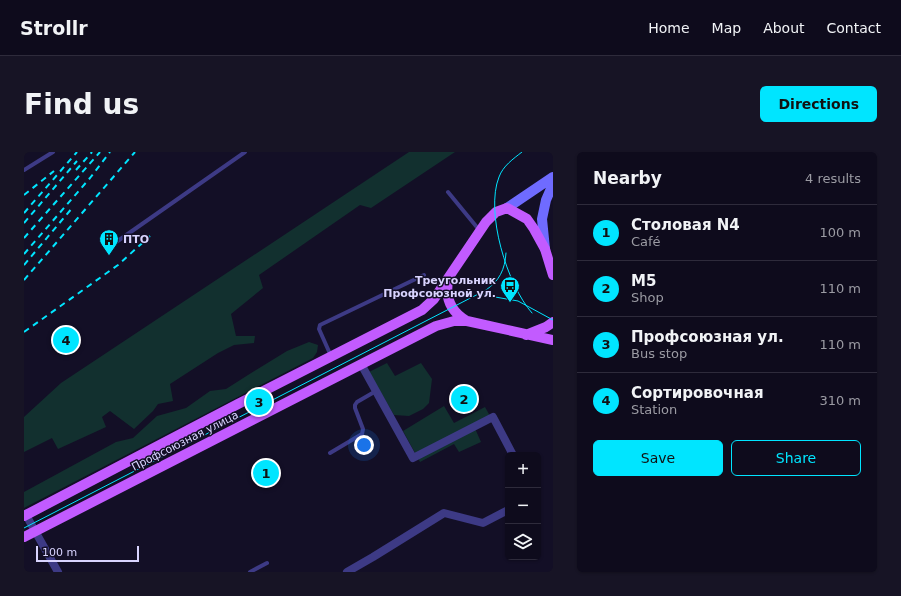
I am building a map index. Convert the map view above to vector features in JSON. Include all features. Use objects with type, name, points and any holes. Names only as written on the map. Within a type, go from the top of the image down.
[{"type":"main road","points":[[545,249],[527,219],[507,208],[553,176]]},
{"type":"main road","points":[[553,184],[546,200],[542,219],[545,249],[553,275]]},
{"type":"main road","name":"Профсоюзная улица","points":[[25,516],[224,411],[422,310],[434,299],[448,281],[486,222],[496,212],[507,208]]},
{"type":"main road","points":[[448,281],[446,290],[451,306],[456,315],[467,321],[553,340]]},
{"type":"main road","name":"Профсоюзная улица","points":[[24,537],[436,326],[454,321],[467,321]]},
{"type":"main road","points":[[526,335],[546,327],[553,322]]},
{"type":"street","points":[[361,364],[413,458],[493,417],[511,452]]},
{"type":"street","points":[[348,572],[444,513],[482,522],[505,511]]},
{"type":"street","points":[[25,516],[58,572]]},
{"type":"lane","points":[[24,170],[54,152]]},
{"type":"lane","points":[[112,245],[245,152]]},
{"type":"lane","points":[[448,192],[480,232]]},
{"type":"lane","points":[[331,356],[319,329],[320,325],[424,275]]},
{"type":"lane","points":[[330,452],[362,434],[363,429],[355,405],[376,390]]},
{"type":"lane","points":[[250,572],[267,563]]},
{"type":"green space","points":[[409,152],[455,152],[371,208],[360,205],[259,275],[263,288],[231,314],[236,336],[255,336],[254,343],[234,345],[218,353],[170,384],[173,401],[158,404],[153,411],[134,429],[110,411],[102,417],[106,427],[58,449],[52,438],[24,452],[24,417],[61,383]]},
{"type":"green space","points":[[309,342],[318,345],[317,352],[313,358],[24,508],[24,492],[116,442],[133,438],[157,416],[186,408],[210,391],[226,389],[287,351]]},
{"type":"green space","points":[[387,363],[395,376],[421,363],[432,379],[429,403],[423,409],[409,416],[394,415],[369,372]]},
{"type":"green space","points":[[444,406],[454,423],[485,407],[490,416],[473,424],[481,442],[459,452],[454,444],[420,462],[403,431]]},
{"type":"tram line","points":[[522,152],[503,169],[499,177],[495,192],[495,209],[501,248],[507,267],[514,285],[532,313]]},
{"type":"tram line","points":[[24,528],[486,290],[498,279],[503,270],[506,253]]},
{"type":"tram line","points":[[478,294],[518,301],[553,320]]},
{"type":"railway","points":[[24,213],[77,152]]},
{"type":"railway","points":[[76,170],[92,152]]},
{"type":"railway","points":[[24,238],[100,152]]},
{"type":"railway","points":[[24,254],[90,178],[110,152]]},
{"type":"railway","points":[[24,280],[135,152]]},
{"type":"railway","points":[[24,223],[77,161]]},
{"type":"railway","points":[[24,195],[54,171]]},
{"type":"railway","points":[[24,265],[73,207]]},
{"type":"railway","points":[[24,332],[118,265],[150,236]]},
{"type":"place","name":"ПТО","points":[[109,256]]},
{"type":"place","name":"Треугольник Профсоюзной ул.","points":[[510,303]]},
{"type":"place","name":"Сортировочная","points":[[66,340]]},
{"type":"place","name":"М5","points":[[464,399]]},
{"type":"place","name":"Профсоюзная ул.","points":[[259,402]]},
{"type":"place","name":"Столовая N4","points":[[266,473]]}]
